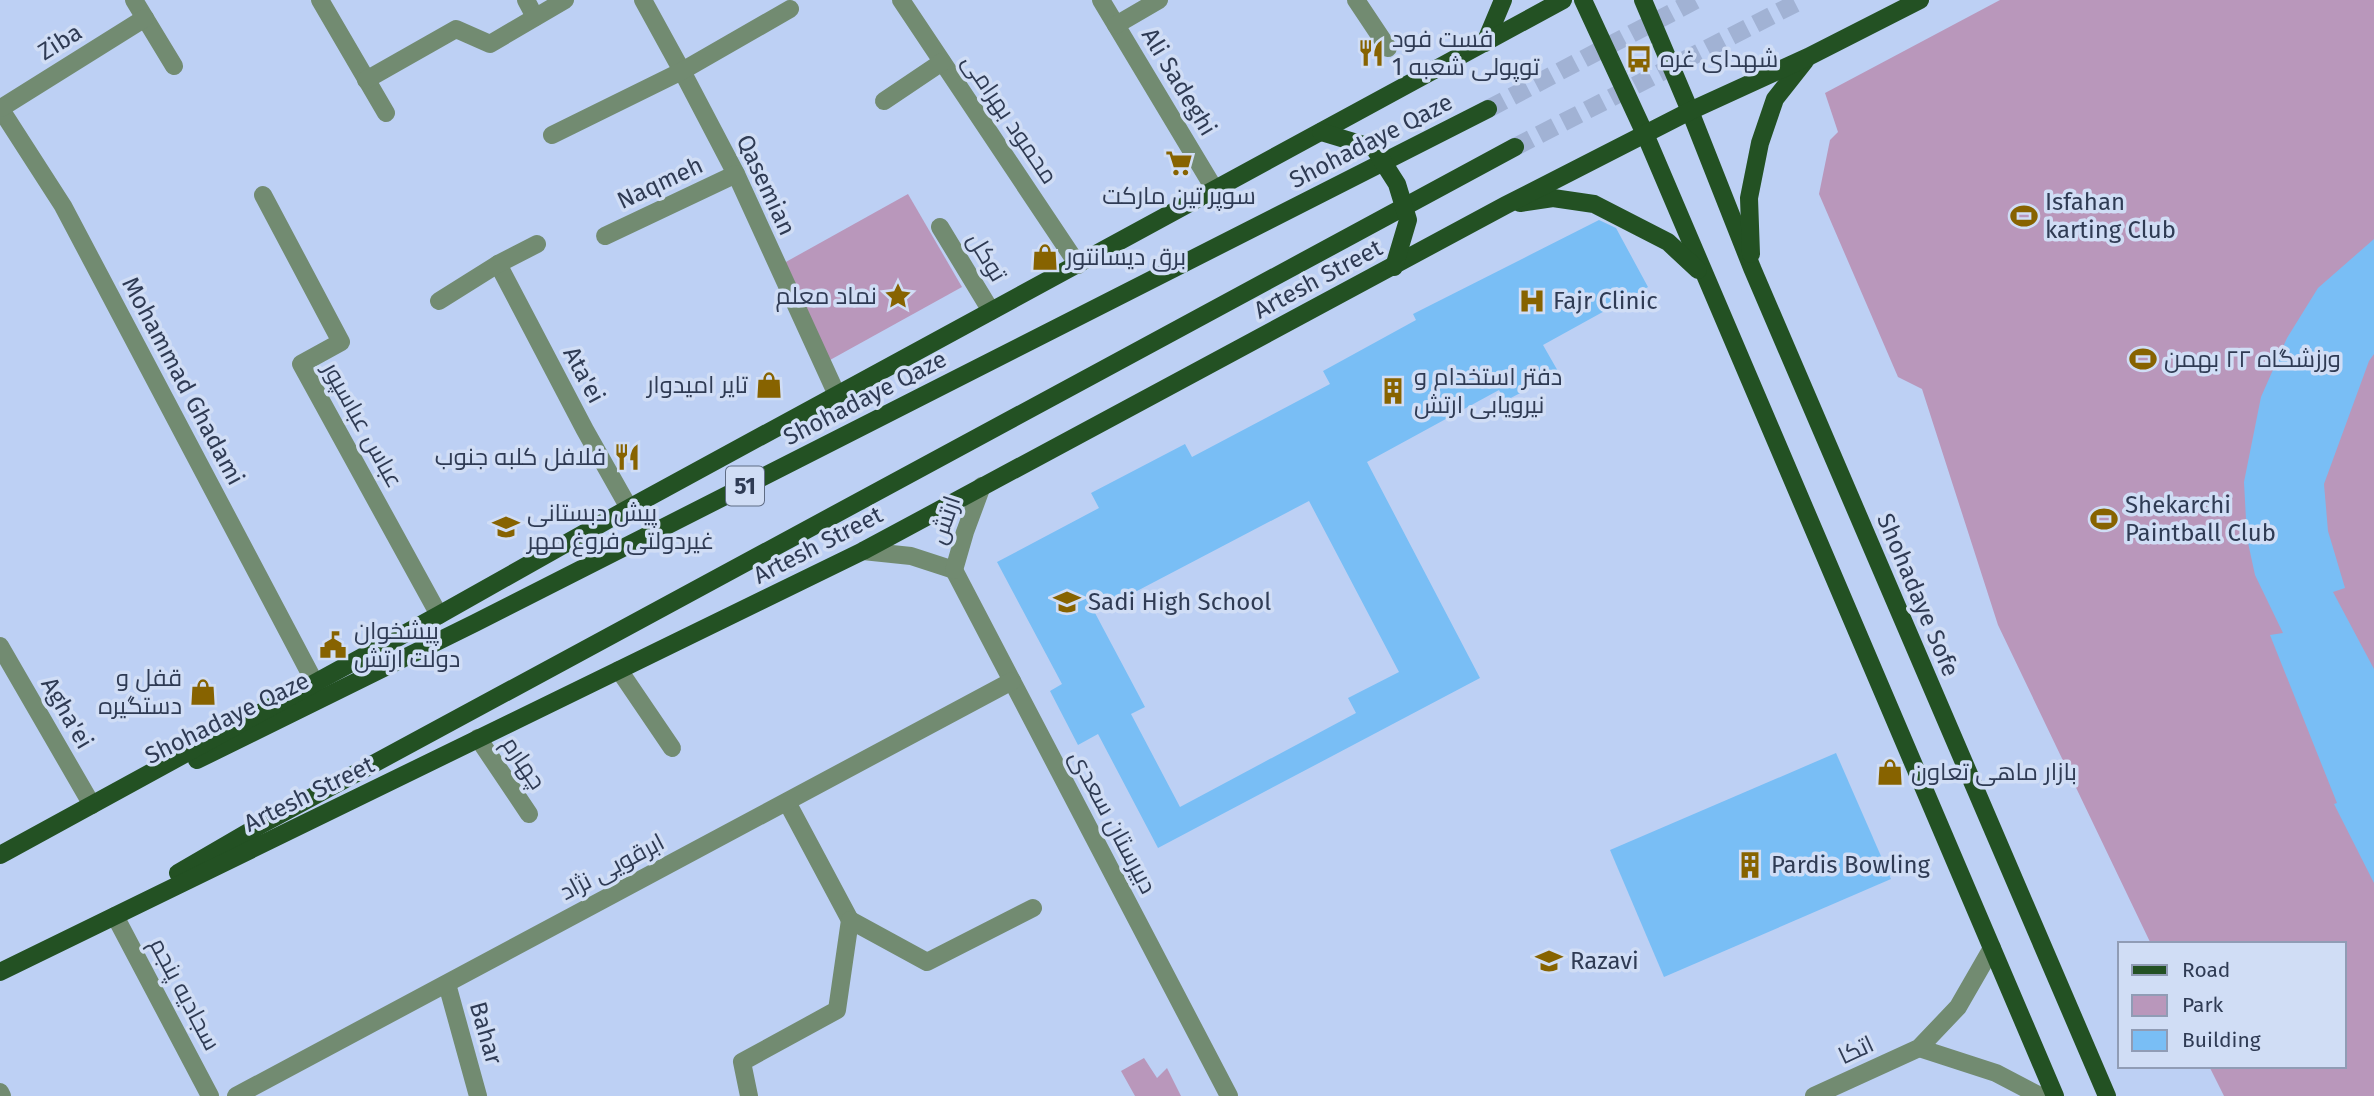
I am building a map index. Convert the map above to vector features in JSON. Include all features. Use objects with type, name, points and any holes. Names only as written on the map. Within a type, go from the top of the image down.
[{"type":"main road","points":[[1485,43],[1503,0]]},
{"type":"main road","points":[[0,856],[629,508],[1563,0]]},
{"type":"main road","points":[[1583,0],[1645,134],[2055,1096]]},
{"type":"main road","name":"Shohadaye Sofe","points":[[1643,0],[1660,36],[1752,268],[2107,1096]]},
{"type":"main road","name":"Artesh Street","points":[[0,972],[863,551],[1506,205],[1690,111],[1808,57],[1920,0]]},
{"type":"main road","points":[[1752,268],[1749,198],[1760,144],[1775,99],[1808,57]]},
{"type":"main road","name":"Shohadaye Qaze","points":[[0,856],[463,629],[1488,109]]},
{"type":"main road","points":[[1321,132],[1374,148],[1397,184],[1408,220],[1394,267]]},
{"type":"main road","points":[[67,939],[264,823],[1515,147]]},
{"type":"main road","points":[[1506,205],[1553,198],[1594,204],[1668,242],[1705,276]]},
{"type":"street","points":[[134,0],[174,66]]},
{"type":"street","points":[[320,0],[386,113]]},
{"type":"street","points":[[526,0],[535,17]]},
{"type":"street","points":[[366,80],[456,29],[490,44],[565,0]]},
{"type":"street","name":"Qasemian","points":[[643,0],[736,174],[837,395]]},
{"type":"street","name":"محمود بهرامی","points":[[901,0],[1078,265]]},
{"type":"street","name":"Ali Sadeghi","points":[[1101,0],[1215,190]]},
{"type":"street","points":[[1116,25],[1159,0]]},
{"type":"street","points":[[1356,0],[1388,48]]},
{"type":"street","points":[[552,135],[682,71],[790,9]]},
{"type":"street","name":"Ziba","points":[[0,108],[145,18]]},
{"type":"street","points":[[884,101],[942,62]]},
{"type":"street","name":"Mohammad Ghadami","points":[[0,108],[63,206],[314,683]]},
{"type":"street","name":"Naqmeh","points":[[605,236],[736,174]]},
{"type":"street","name":"عباس عباسپور","points":[[263,195],[341,342],[301,363],[439,615]]},
{"type":"street","name":"توکل","points":[[940,227],[991,312]]},
{"type":"street","points":[[439,301],[498,264],[537,244]]},
{"type":"street","name":"Ata'ei","points":[[498,264],[629,508]]},
{"type":"street","name":"ارتش","points":[[954,570],[964,532],[982,486]]},
{"type":"street","points":[[863,551],[911,556],[954,570]]},
{"type":"street","name":"دبیرستان سعدی","points":[[954,570],[1229,1096]]},
{"type":"street","name":"Agha'ei","points":[[0,646],[92,805]]},
{"type":"street","points":[[619,670],[672,748]]},
{"type":"street","name":"ابرقویی نژاد","points":[[236,1096],[1012,681]]},
{"type":"street","name":"چهارم","points":[[478,738],[529,814]]},
{"type":"street","points":[[787,802],[850,920],[927,962],[1033,908]]},
{"type":"street","name":"سجادیه پنجم","points":[[115,916],[211,1096]]},
{"type":"street","points":[[749,1096],[742,1062],[837,1010],[850,920]]},
{"type":"street","points":[[1992,948],[1958,1007],[1919,1048],[1996,1073],[2039,1096]]},
{"type":"street","name":"Bahar","points":[[446,984],[478,1096]]},
{"type":"street","name":"اتکا","points":[[1814,1096],[1919,1048]]},
{"type":"green space","name":"ورزشگاه ۲۲ بهمن","points":[[2000,0],[2374,0],[2374,1096],[2224,1096],[2210,1068],[2346,1068],[2346,942],[2150,942],[1998,625],[1922,389],[1898,377],[1819,194],[1830,140],[1838,132],[1825,93]]},
{"type":"green space","points":[[908,194],[962,287],[830,360],[784,263]]},
{"type":"green space","points":[[1144,1058],[1157,1078],[1167,1068],[1181,1096],[1135,1096],[1121,1071]]},
{"type":"building","name":"Sadi High School","points":[[1599,220],[1616,228],[1648,287],[1543,345],[1559,373],[1505,401],[1499,390],[1367,462],[1480,678],[1158,848],[1098,734],[1078,745],[1050,691],[1062,684],[997,562],[1099,508],[1091,493],[1185,444],[1192,457],[1330,384],[1323,371],[1416,320],[1413,314]],"holes":[[[1309,501],[1399,672],[1348,698],[1356,713],[1180,807],[1131,714],[1145,707],[1095,613]]]},
{"type":"building","points":[[2374,239],[2374,354],[2369,361],[2324,484],[2328,531],[2345,588],[2333,592],[2374,669],[2374,883],[2334,804],[2337,803],[2270,635],[2283,633],[2255,575],[2247,538],[2244,482],[2261,397],[2287,338],[2318,288]]},
{"type":"building","name":"Pardis Bowling","points":[[1836,753],[1891,879],[1664,977],[1610,850]]},
{"type":"tunnel","points":[[1488,109],[1696,0]]},
{"type":"tunnel","points":[[1515,147],[1802,0]]},
{"type":"place","name":"فست فود توپولی شعبه 1","points":[[1371,53]]},
{"type":"place","name":"شهدای غره","points":[[1639,59]]},
{"type":"place","name":"سوپر تین مارکت","points":[[1179,163]]},
{"type":"place","name":"Isfahan karting Club","points":[[2024,216]]},
{"type":"place","name":"برق دیسانتور","points":[[1045,257]]},
{"type":"place","name":"نماد معلم","points":[[898,296]]},
{"type":"place","name":"Fajr Clinic","points":[[1532,301]]},
{"type":"place","name":"ورزشگاه ۲۲ بهمن","points":[[2143,359]]},
{"type":"place","name":"تایر امیدوار","points":[[769,385]]},
{"type":"place","name":"دفتر استخدام و نیرویابی ارتش","points":[[1393,391]]},
{"type":"place","name":"فلافل کلبه جنوب","points":[[627,457]]},
{"type":"place","name":"Shekarchi Paintball Club","points":[[2104,519]]},
{"type":"place","name":"پیش دبستانی غیردولتی فروغ مهر","points":[[506,527]]},
{"type":"place","name":"Sadi High School","points":[[1067,602]]},
{"type":"place","name":"پیشخوان دولت ارتش","points":[[333,645]]},
{"type":"place","name":"قفل و دستگیره","points":[[203,692]]},
{"type":"place","name":"بازار ماهی تعاون","points":[[1890,772]]},
{"type":"place","name":"Pardis Bowling","points":[[1750,865]]},
{"type":"place","name":"Razavi","points":[[1549,961]]}]
